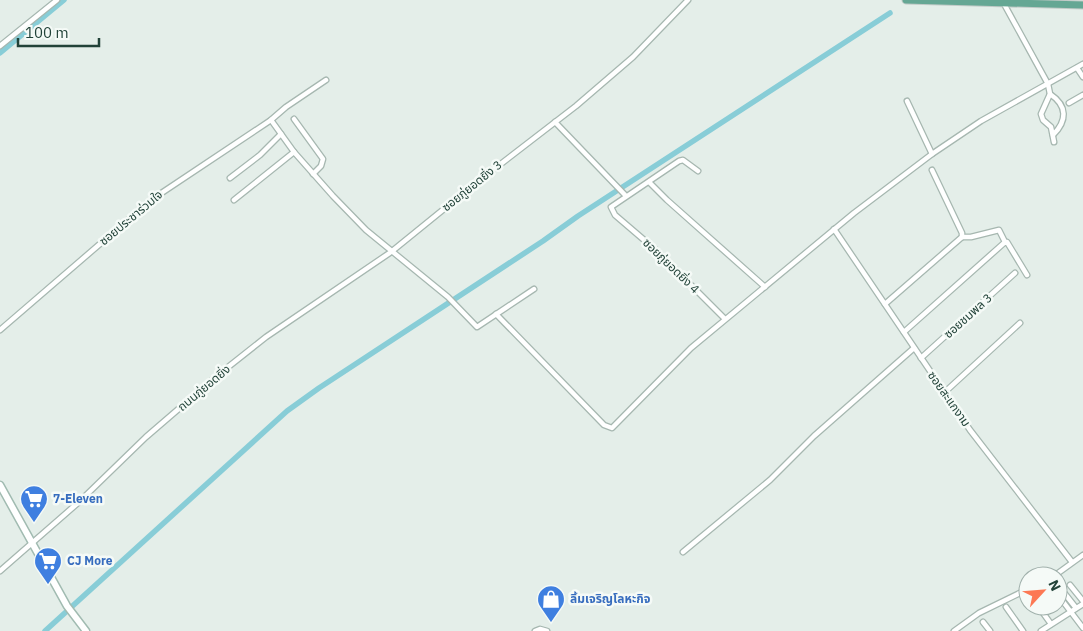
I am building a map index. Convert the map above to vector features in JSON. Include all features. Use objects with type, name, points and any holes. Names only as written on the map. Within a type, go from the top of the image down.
[{"type":"main road","points":[[906,0],[1083,5]]},
{"type":"main road","points":[[0,485],[67,606],[86,631]]},
{"type":"street","points":[[0,46],[57,0]]},
{"type":"street","name":"ซอยภู่ยอดยิ่ง 3","points":[[391,252],[588,96],[633,57],[688,0]]},
{"type":"street","points":[[1004,2],[1048,84],[1050,94],[1058,102],[1064,117],[1063,124],[1053,135]]},
{"type":"street","points":[[496,314],[604,425],[612,428],[691,348],[834,229],[932,154],[981,121],[1083,64]]},
{"type":"street","points":[[1077,68],[1083,77]]},
{"type":"street","name":"ซอยประชาร่วมใจ","points":[[0,330],[151,200],[271,120],[286,107],[326,80]]},
{"type":"street","points":[[1050,94],[1041,114],[1043,120],[1051,128],[1054,142]]},
{"type":"street","points":[[1069,103],[1083,95]]},
{"type":"street","points":[[907,101],[932,154]]},
{"type":"street","points":[[294,119],[323,159],[321,166],[313,174]]},
{"type":"street","points":[[271,120],[294,152],[366,230],[448,297],[477,327],[534,289]]},
{"type":"street","points":[[555,122],[626,196],[679,161],[683,160],[698,171]]},
{"type":"street","points":[[230,178],[260,155],[281,134]]},
{"type":"street","points":[[234,200],[294,152]]},
{"type":"street","points":[[932,170],[962,233],[962,237]]},
{"type":"street","points":[[649,182],[765,287]]},
{"type":"street","name":"ซอยภู่ยอดยิ่ง 4","points":[[626,196],[611,207],[616,215],[657,251],[725,319]]},
{"type":"street","name":"ซอยสะแกงาม","points":[[834,229],[976,438],[1072,562]]},
{"type":"street","points":[[886,304],[962,237],[971,237],[999,230],[1027,275]]},
{"type":"street","points":[[904,332],[1005,242]]},
{"type":"street","name":"ถนนภู่ยอดยิ่ง","points":[[0,571],[79,502],[146,437],[218,375],[266,337],[391,252]]},
{"type":"street","name":"ซอยชมพล 3","points":[[921,358],[1015,273]]},
{"type":"street","points":[[945,392],[1020,323]]},
{"type":"street","points":[[683,552],[763,486],[814,436],[914,348]]},
{"type":"street","points":[[1067,566],[1083,555]]},
{"type":"street","points":[[1041,631],[1083,603],[1070,585]]},
{"type":"street","points":[[954,631],[979,613],[1018,594]]},
{"type":"street","points":[[1068,598],[1076,608]]},
{"type":"street","points":[[1006,608],[1023,631]]},
{"type":"street","points":[[1068,608],[1083,628]]},
{"type":"street","points":[[983,622],[990,631]]},
{"type":"street","points":[[535,631],[540,629],[547,631]]},
{"type":"waterway","points":[[0,53],[64,0]]},
{"type":"waterway","points":[[45,631],[287,411],[578,216],[890,13]]},
{"type":"place","name":"7-Eleven","points":[[34,523]]},
{"type":"place","name":"CJ More","points":[[48,585]]},
{"type":"place","name":"ลิ้มเจริญโลหะกิจ","points":[[551,623]]}]
